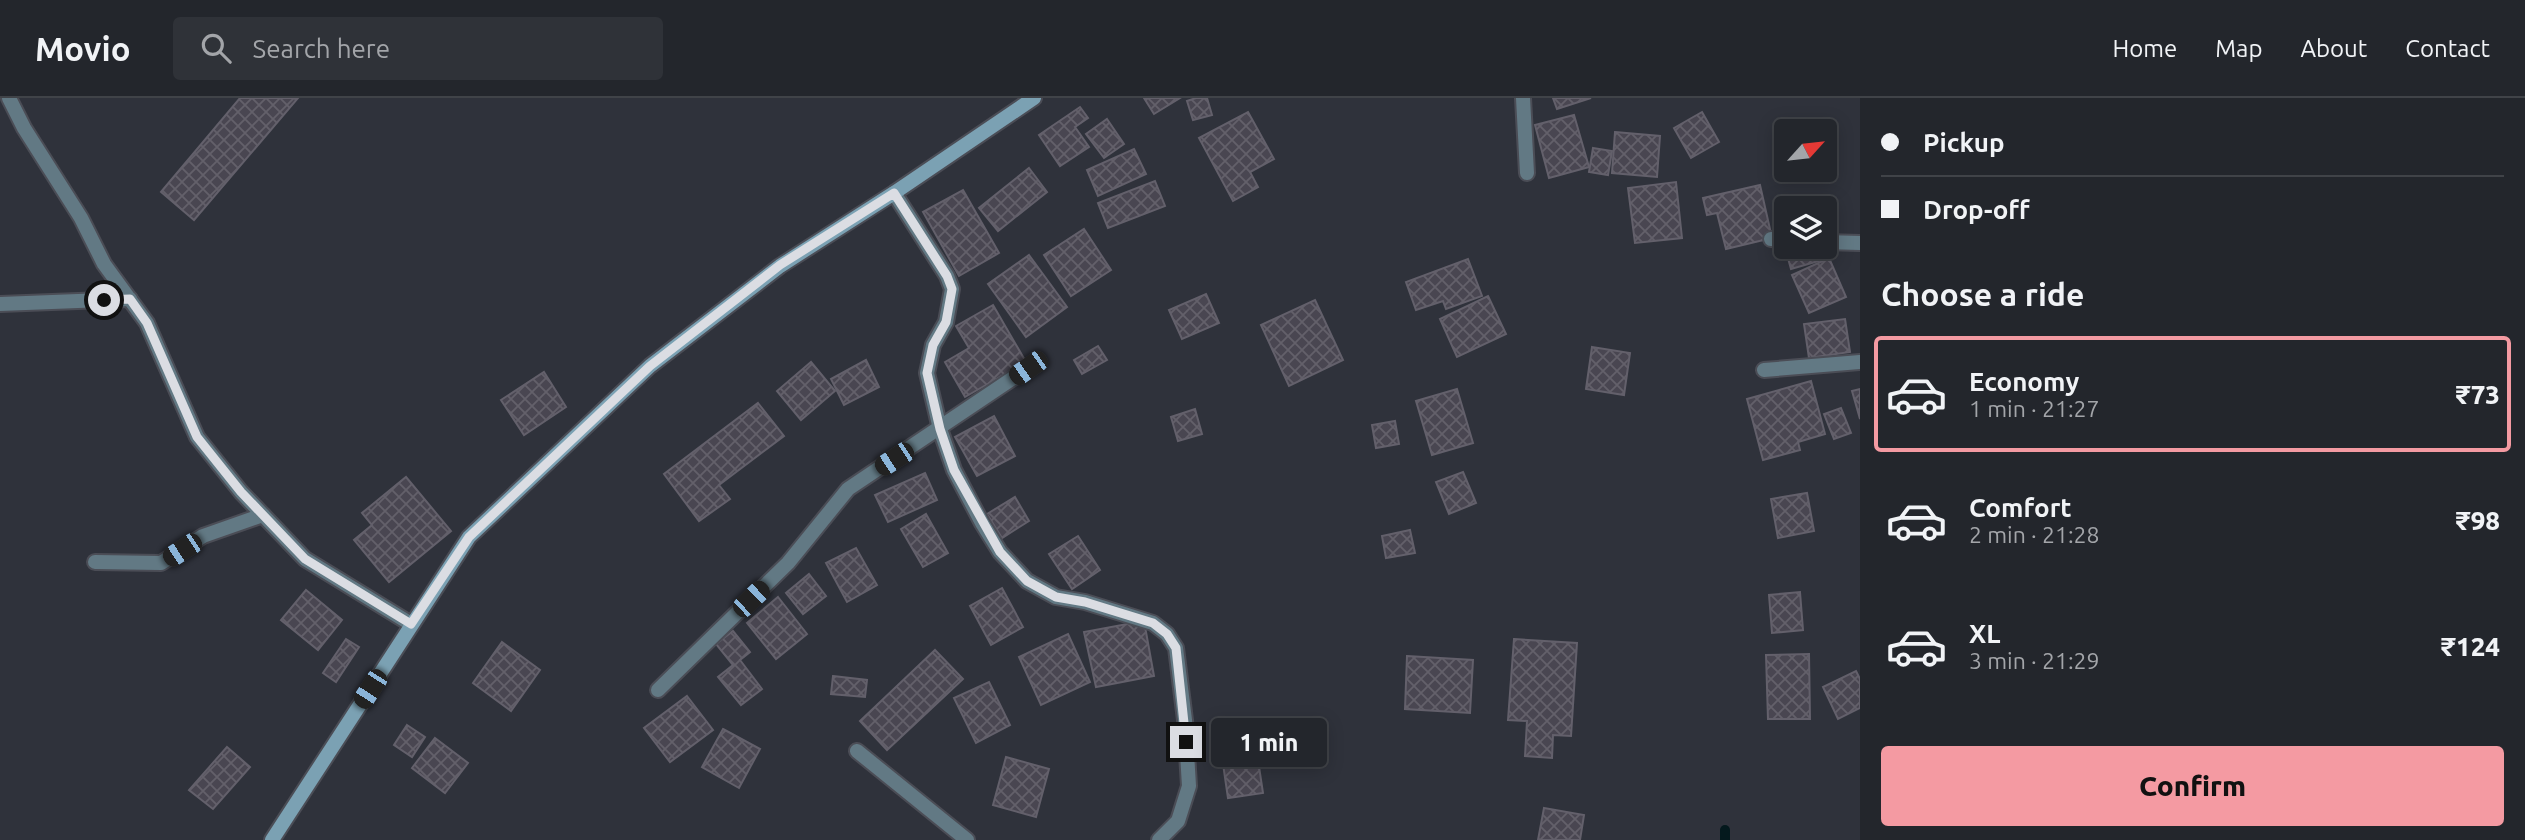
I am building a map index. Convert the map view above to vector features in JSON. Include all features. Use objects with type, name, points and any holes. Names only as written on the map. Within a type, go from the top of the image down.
[{"type":"main road","points":[[272,840],[469,537],[650,366],[780,265],[894,193],[1034,98]]},
{"type":"street","points":[[9,98],[24,128],[81,218],[104,264],[147,323],[197,437],[241,492],[305,559],[411,624]]},
{"type":"street","points":[[1523,98],[1527,173]]},
{"type":"street","points":[[894,193],[947,276],[952,289],[946,322],[933,345],[927,373],[940,429],[954,470],[982,523],[1000,552],[1027,581],[1056,597],[1085,602],[1153,623],[1167,634],[1176,648],[1185,720],[1189,786],[1178,821],[1159,840]]},
{"type":"street","points":[[1837,242],[1860,243]]},
{"type":"street","points":[[0,304],[130,299]]},
{"type":"street","points":[[1764,370],[1860,362]]},
{"type":"street","points":[[658,690],[788,563],[848,489],[1028,368]]},
{"type":"street","points":[[95,562],[161,563],[203,536],[263,515]]},
{"type":"street","points":[[857,751],[967,840]]},
{"type":"building","points":[[240,98],[298,98],[194,220],[161,192]]},
{"type":"building","points":[[1144,98],[1180,98],[1154,114]]},
{"type":"building","points":[[1207,98],[1212,115],[1193,120],[1187,101]]},
{"type":"building","points":[[1553,98],[1591,98],[1557,109]]},
{"type":"building","points":[[1080,107],[1088,118],[1075,127],[1089,147],[1060,166],[1039,135]]},
{"type":"building","points":[[1248,112],[1274,159],[1250,172],[1258,187],[1233,201],[1199,138]]},
{"type":"building","points":[[1702,112],[1719,142],[1691,158],[1674,128]]},
{"type":"building","points":[[1574,115],[1589,167],[1549,178],[1535,125]]},
{"type":"building","points":[[1107,119],[1124,144],[1104,158],[1086,134]]},
{"type":"building","points":[[1615,132],[1660,136],[1657,177],[1612,173]]},
{"type":"building","points":[[1593,148],[1612,151],[1608,175],[1589,172]]},
{"type":"building","points":[[1134,149],[1146,174],[1098,196],[1087,170]]},
{"type":"building","points":[[1029,168],[1047,192],[998,231],[979,208]]},
{"type":"building","points":[[1155,181],[1165,206],[1108,228],[1098,203]]},
{"type":"building","points":[[1676,182],[1682,238],[1635,243],[1628,188]]},
{"type":"building","points":[[1760,185],[1772,238],[1726,249],[1717,213],[1707,215],[1703,198]]},
{"type":"building","points":[[963,190],[999,253],[959,276],[923,212]]},
{"type":"building","points":[[1084,229],[1111,270],[1071,296],[1044,255]]},
{"type":"building","points":[[1029,255],[1067,307],[1026,337],[988,284]]},
{"type":"building","points":[[1468,259],[1482,296],[1446,309],[1443,301],[1416,310],[1406,282]]},
{"type":"building","points":[[1788,259],[1822,259],[1822,260],[1791,269]]},
{"type":"building","points":[[1829,259],[1846,297],[1809,313],[1792,275]]},
{"type":"building","points":[[1206,294],[1219,323],[1182,339],[1169,310]]},
{"type":"building","points":[[1488,296],[1506,334],[1457,357],[1440,319]]},
{"type":"building","points":[[1315,300],[1343,360],[1289,386],[1261,325]]},
{"type":"building","points":[[993,305],[1026,362],[965,397],[945,362],[969,348],[956,326]]},
{"type":"building","points":[[1845,319],[1850,352],[1809,358],[1804,324]]},
{"type":"building","points":[[1098,346],[1107,360],[1082,374],[1074,360]]},
{"type":"building","points":[[1592,347],[1630,353],[1624,395],[1586,389]]},
{"type":"building","points":[[866,360],[879,387],[844,405],[831,379]]},
{"type":"building","points":[[811,362],[835,391],[801,420],[777,391]]},
{"type":"building","points":[[544,372],[566,407],[524,435],[501,400]]},
{"type":"building","points":[[1811,381],[1825,434],[1798,442],[1800,450],[1763,460],[1747,399]]},
{"type":"building","points":[[1457,389],[1473,443],[1432,455],[1416,401]]},
{"type":"building","points":[[1860,389],[1860,419],[1852,391]]},
{"type":"building","points":[[758,403],[784,436],[719,485],[730,499],[699,521],[664,474]]},
{"type":"building","points":[[1841,408],[1851,433],[1834,439],[1824,414]]},
{"type":"building","points":[[1195,409],[1202,434],[1178,441],[1171,417]]},
{"type":"building","points":[[994,416],[1015,456],[977,476],[955,437]]},
{"type":"building","points":[[1395,421],[1399,444],[1376,448],[1372,425]]},
{"type":"building","points":[[1463,472],[1476,503],[1449,514],[1436,482]]},
{"type":"building","points":[[925,473],[937,500],[888,522],[875,495]]},
{"type":"building","points":[[406,477],[451,531],[389,582],[354,540],[372,525],[362,513]]},
{"type":"building","points":[[1807,493],[1814,531],[1778,538],[1771,499]]},
{"type":"building","points":[[1015,497],[1029,521],[1002,538],[987,514]]},
{"type":"building","points":[[926,514],[948,553],[923,567],[901,529]]},
{"type":"building","points":[[1410,530],[1415,553],[1386,558],[1382,536]]},
{"type":"building","points":[[1078,536],[1100,570],[1072,589],[1049,554]]},
{"type":"building","points":[[856,548],[877,585],[847,602],[826,563]]},
{"type":"building","points":[[809,574],[826,596],[803,614],[786,593]]},
{"type":"building","points":[[1002,588],[1023,627],[991,645],[970,606]]},
{"type":"building","points":[[306,590],[342,620],[318,650],[281,620]]},
{"type":"building","points":[[1800,592],[1803,630],[1772,633],[1769,595]]},
{"type":"building","points":[[778,597],[807,634],[776,659],[747,623]]},
{"type":"building","points":[[1144,621],[1154,676],[1096,687],[1084,632]]},
{"type":"building","points":[[733,631],[750,652],[740,660],[762,689],[741,705],[718,677],[733,665],[716,644]]},
{"type":"building","points":[[1068,634],[1090,682],[1041,705],[1019,657]]},
{"type":"building","points":[[346,639],[359,647],[336,682],[323,673]]},
{"type":"building","points":[[1514,639],[1577,643],[1571,736],[1553,735],[1552,758],[1525,756],[1527,721],[1508,720]]},
{"type":"building","points":[[502,642],[540,670],[511,711],[473,683]]},
{"type":"building","points":[[935,650],[963,679],[887,750],[860,721]]},
{"type":"building","points":[[1809,654],[1810,719],[1768,719],[1766,655]]},
{"type":"building","points":[[1407,656],[1473,660],[1470,713],[1405,709]]},
{"type":"building","points":[[1856,671],[1860,679],[1860,708],[1838,719],[1823,687]]},
{"type":"building","points":[[833,676],[867,680],[865,697],[831,694]]},
{"type":"building","points":[[989,682],[1010,725],[976,743],[954,698]]},
{"type":"building","points":[[687,696],[713,730],[670,762],[644,728]]},
{"type":"building","points":[[407,725],[425,737],[412,757],[394,745]]},
{"type":"building","points":[[723,729],[760,749],[739,788],[702,767]]},
{"type":"building","points":[[435,738],[468,763],[445,793],[412,768]]},
{"type":"building","points":[[227,747],[250,767],[213,809],[189,790]]},
{"type":"building","points":[[1006,757],[1049,769],[1036,817],[993,805]]},
{"type":"building","points":[[1258,760],[1263,793],[1228,798],[1223,764]]},
{"type":"building","points":[[1544,808],[1584,815],[1580,840],[1538,840]]},
{"type":"waterway","points":[[1725,830],[1725,840]]},
{"type":"route","points":[[104,300],[130,299],[147,323],[197,437],[241,492],[305,559],[411,624],[469,537],[650,366],[780,265],[894,193],[947,276],[952,289],[946,322],[933,345],[927,373],[940,429],[963,488],[1000,552],[1027,581],[1056,597],[1115,610],[1153,623],[1167,634],[1176,648],[1186,742]]}]
